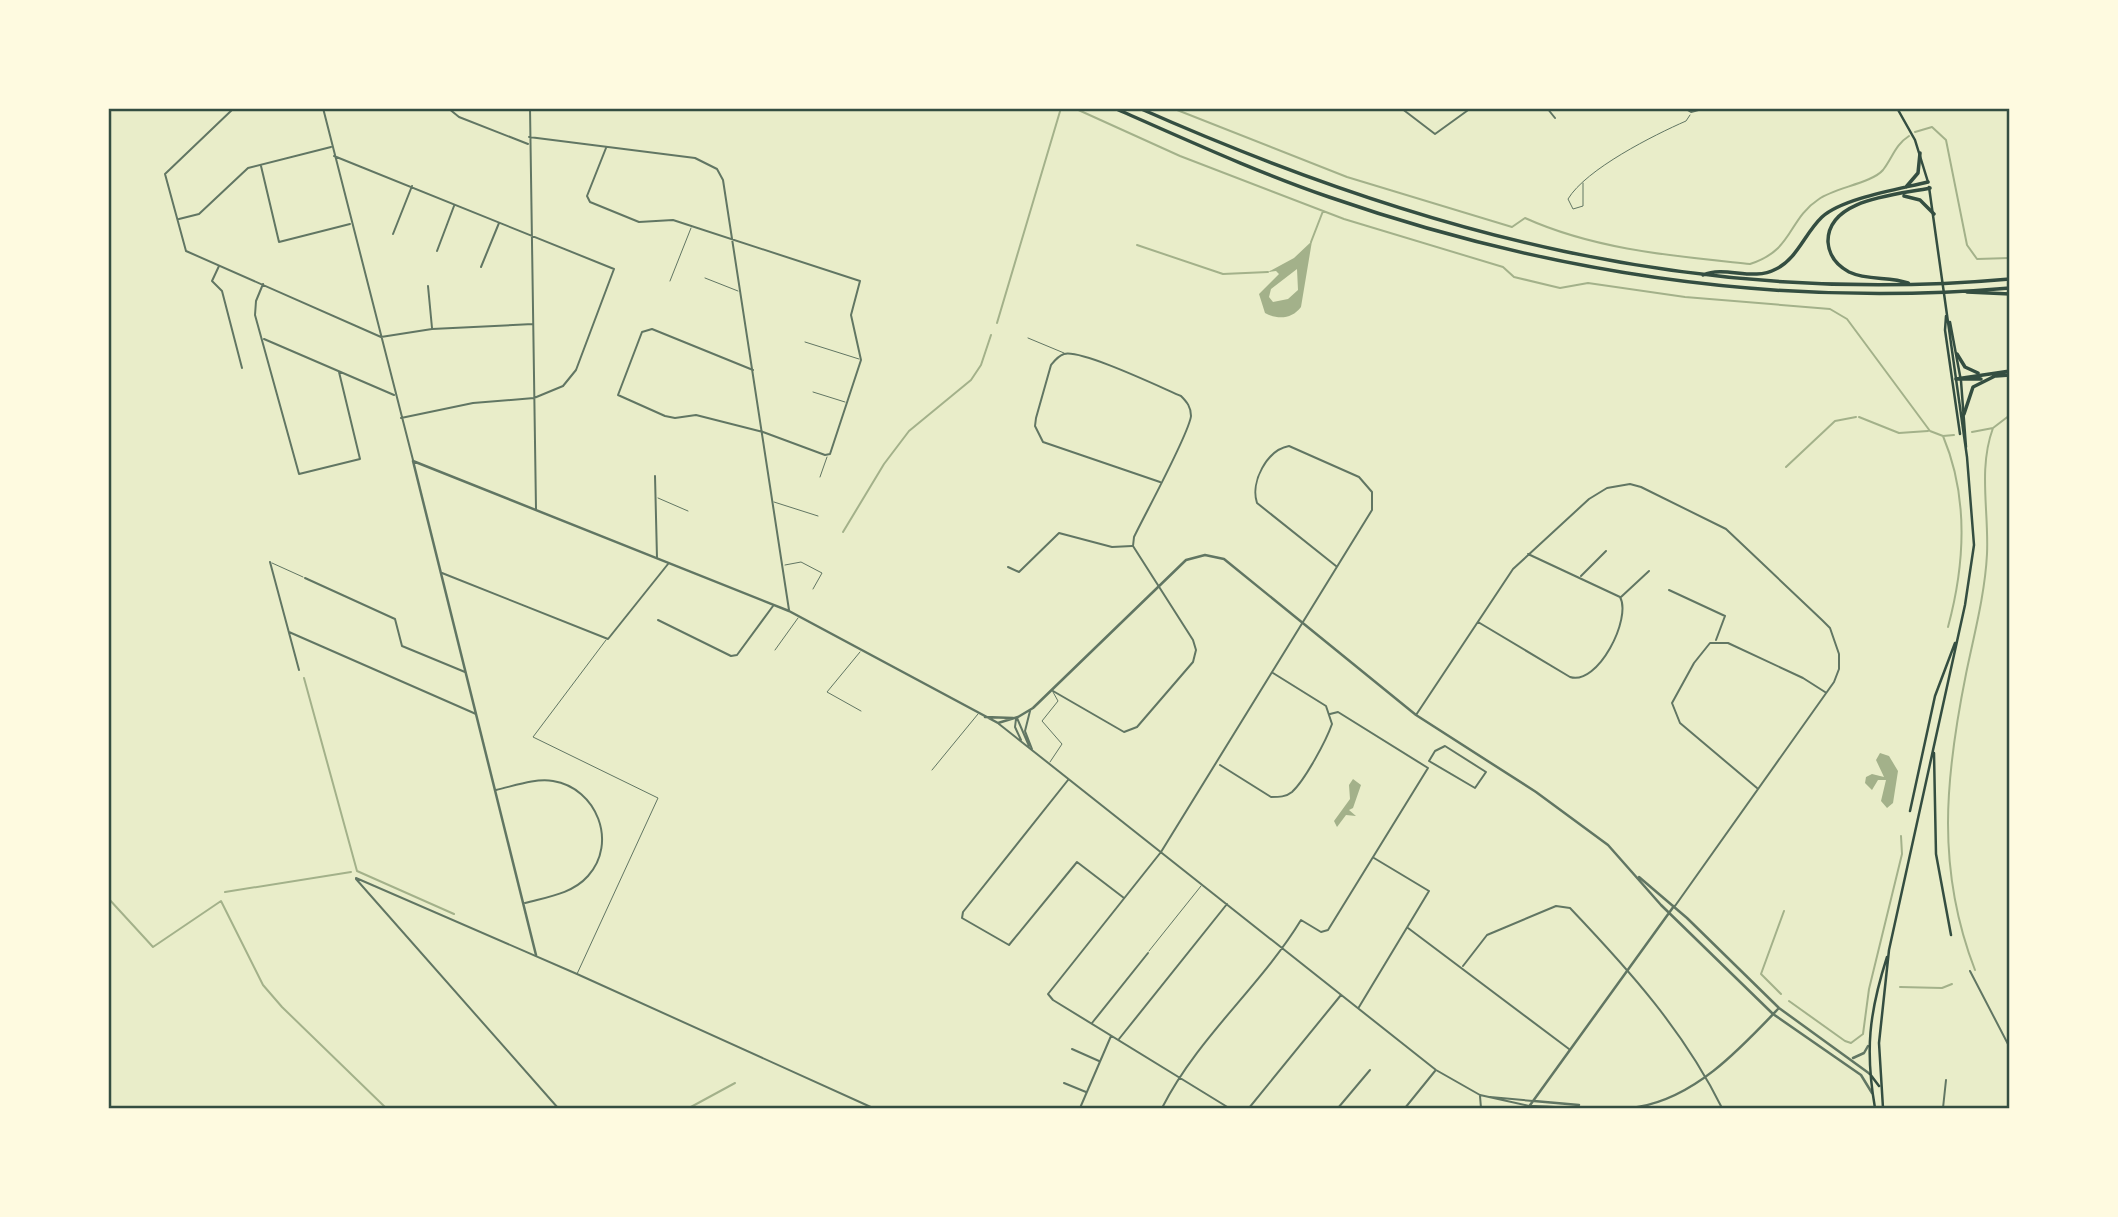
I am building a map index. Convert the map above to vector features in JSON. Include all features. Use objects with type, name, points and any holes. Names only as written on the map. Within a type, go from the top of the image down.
[{"type":"highway","points":[[1114,108],[1326,197],[1420,227],[1611,273],[1768,290],[1825,293],[2010,288]]},
{"type":"highway","points":[[1139,108],[1325,185],[1422,218],[1527,245],[1701,275],[1769,282],[1909,284],[2010,279]]},
{"type":"highway","points":[[1904,188],[1918,173],[1920,153]]},
{"type":"highway","points":[[1701,275],[1711,271],[1755,275],[1778,269],[1827,213],[1928,182]]},
{"type":"highway","points":[[1909,284],[1849,272],[1833,259],[1828,246],[1831,226],[1840,214],[1861,204],[1930,188]]},
{"type":"highway","points":[[1898,195],[1920,200],[1934,214]]},
{"type":"highway","points":[[1965,291],[1972,295],[2010,294]]},
{"type":"highway","points":[[1957,354],[1969,370],[2010,373]]},
{"type":"highway","points":[[1959,379],[1987,373]]},
{"type":"highway","points":[[1959,379],[2010,373]]},
{"type":"highway","points":[[1964,414],[1973,387],[1995,376]]},
{"type":"main road","points":[[1897,108],[1920,153],[1930,188],[1946,309],[1964,414],[1966,457]]},
{"type":"main road","points":[[1875,1108],[1868,1045],[1873,1001],[1889,950],[1935,743],[1974,545],[1957,354],[1946,309]]},
{"type":"main road","points":[[1946,309],[1945,330],[1958,427],[1966,457]]},
{"type":"main road","points":[[1910,811],[1935,696],[1958,633]]},
{"type":"main road","points":[[1935,743],[1936,854],[1951,935]]},
{"type":"main road","points":[[1883,1108],[1879,1069],[1889,950]]},
{"type":"main road","points":[[1870,1074],[1879,1069]]},
{"type":"main road","points":[[1870,1074],[1881,1092]]},
{"type":"street","points":[[234,108],[164,174],[186,251],[381,337],[432,329],[533,324]]},
{"type":"street","points":[[323,108],[442,573],[536,956]]},
{"type":"street","points":[[448,108],[459,117],[529,145]]},
{"type":"street","points":[[530,108],[536,510]]},
{"type":"street","points":[[1401,108],[1435,134],[1471,108]]},
{"type":"street","points":[[1547,108],[1555,118]]},
{"type":"street","points":[[1684,108],[1691,112],[1706,108]]},
{"type":"street","points":[[529,137],[708,162],[718,169],[723,180],[789,611]]},
{"type":"street","points":[[177,220],[198,214],[248,168],[332,147]]},
{"type":"street","points":[[606,148],[587,196],[590,202],[639,222],[673,220],[860,281],[851,315],[861,360],[833,450],[828,455],[762,432],[696,415],[675,418],[665,416],[618,396],[642,332],[646,330],[652,329],[753,370]]},
{"type":"street","points":[[334,156],[614,269],[570,380],[556,390],[534,398],[473,402],[401,418]]},
{"type":"street","points":[[261,165],[279,242],[351,223]]},
{"type":"street","points":[[393,234],[412,186]]},
{"type":"street","points":[[437,251],[455,204]]},
{"type":"street","points":[[481,267],[499,222]]},
{"type":"street","points":[[220,265],[212,281],[222,291],[242,368]]},
{"type":"street","points":[[263,284],[256,301],[256,314],[299,474],[360,459],[339,372]]},
{"type":"street","points":[[428,286],[432,329]]},
{"type":"street","points":[[262,338],[395,395]]},
{"type":"street","points":[[1052,690],[1124,732],[1137,727],[1192,662],[1196,650],[1193,640],[1156,587],[1133,546],[1134,537],[1190,421],[1188,404],[1181,396],[1143,379],[1065,354],[1051,365],[1036,418],[1038,435],[1050,445],[1160,482]]},
{"type":"street","points":[[1228,1108],[1049,996],[1161,852],[1218,764],[1372,510],[1372,492],[1359,477],[1289,446],[1279,449],[1270,456],[1256,483],[1257,503],[1336,566]]},
{"type":"street","points":[[413,461],[789,611],[998,723],[1436,1070],[1480,1095],[1586,1106],[1637,1108],[1670,1097],[1706,1075],[1779,1008]]},
{"type":"street","points":[[655,476],[657,559]]},
{"type":"street","points":[[1416,715],[1501,584],[1528,554],[1589,499],[1607,488],[1620,485],[1641,487],[1726,529],[1830,628],[1839,654],[1839,668],[1826,693],[1529,1107]]},
{"type":"street","points":[[1008,567],[1019,572],[1059,533],[1112,547],[1133,546]]},
{"type":"street","points":[[1580,576],[1606,551]]},
{"type":"street","points":[[1477,622],[1570,677],[1580,679],[1596,669],[1623,621],[1625,609],[1620,597],[1528,554]]},
{"type":"street","points":[[998,723],[1030,711],[1189,558],[1214,556],[1233,566],[1416,715],[1564,811],[1608,845],[1670,912],[1773,1014],[1861,1074],[1872,1094]]},
{"type":"street","points":[[270,562],[299,670]]},
{"type":"street","points":[[442,573],[608,639],[668,563]]},
{"type":"street","points":[[1620,597],[1649,570]]},
{"type":"street","points":[[305,578],[395,619],[402,646],[466,673]]},
{"type":"street","points":[[1669,590],[1725,616],[1715,641]]},
{"type":"street","points":[[658,620],[731,656],[737,655],[773,605]]},
{"type":"street","points":[[289,632],[477,715]]},
{"type":"street","points":[[1757,788],[1679,723],[1673,711],[1673,698],[1705,646],[1715,641],[1728,643],[1803,678],[1826,693]]},
{"type":"street","points":[[1218,764],[1271,797],[1286,796],[1294,790],[1329,732],[1330,714],[1326,706],[1272,673]]},
{"type":"street","points":[[1030,711],[1026,730],[1032,750]]},
{"type":"street","points":[[1162,1108],[1178,1077],[1212,1031],[1283,948],[1301,920],[1321,932],[1328,930],[1428,768],[1338,712],[1330,714]]},
{"type":"street","points":[[979,715],[1017,718]]},
{"type":"street","points":[[1017,718],[1015,729],[1021,741]]},
{"type":"street","points":[[1017,718],[1019,729],[1032,750]]},
{"type":"street","points":[[1445,746],[1486,772],[1478,784],[1475,788],[1429,761],[1435,751],[1445,746]]},
{"type":"street","points":[[1068,779],[962,912],[962,918],[1009,945],[1077,862],[1124,899]]},
{"type":"street","points":[[496,790],[540,780],[563,783],[583,794],[600,820],[601,848],[588,876],[561,893],[524,903]]},
{"type":"street","points":[[1358,1008],[1428,894],[1426,887],[1374,858]]},
{"type":"street","points":[[1637,875],[1674,906],[1779,1008],[1870,1074]]},
{"type":"street","points":[[558,1108],[356,878],[577,974],[873,1108]]},
{"type":"street","points":[[1119,1040],[1227,904]]},
{"type":"street","points":[[1462,966],[1487,936],[1562,905],[1570,908],[1628,970],[1668,1019],[1706,1075],[1722,1108]]},
{"type":"street","points":[[1408,928],[1570,1049]]},
{"type":"street","points":[[1092,1024],[1148,953]]},
{"type":"street","points":[[1970,971],[2010,1048]]},
{"type":"street","points":[[1250,1108],[1341,995]]},
{"type":"street","points":[[1080,1108],[1111,1036]]},
{"type":"street","points":[[1850,1058],[1860,1056],[1868,1045]]},
{"type":"street","points":[[1072,1049],[1100,1061]]},
{"type":"street","points":[[1338,1108],[1370,1070]]},
{"type":"street","points":[[1405,1108],[1436,1070]]},
{"type":"street","points":[[1861,1074],[1870,1074]]},
{"type":"street","points":[[1942,1108],[1947,1080]]},
{"type":"street","points":[[1065,1083],[1087,1093]]},
{"type":"street","points":[[1480,1095],[1481,1108]]},
{"type":"street","points":[[1486,1096],[1529,1107],[1586,1106]]},
{"type":"lane","points":[[1583,183],[1583,205],[1573,209],[1568,200],[1583,183],[1636,146],[1686,121],[1691,112]]},
{"type":"lane","points":[[670,281],[691,226]]},
{"type":"lane","points":[[705,278],[740,292]]},
{"type":"lane","points":[[1028,338],[1056,347],[1065,354]]},
{"type":"lane","points":[[805,342],[861,360]]},
{"type":"lane","points":[[813,392],[848,403]]},
{"type":"lane","points":[[820,477],[828,455]]},
{"type":"lane","points":[[656,498],[688,510]]},
{"type":"lane","points":[[773,502],[818,516]]},
{"type":"lane","points":[[270,562],[305,578]]},
{"type":"lane","points":[[783,565],[801,562],[821,573],[813,589]]},
{"type":"lane","points":[[775,650],[799,617]]},
{"type":"lane","points":[[577,974],[658,798],[533,737],[608,639]]},
{"type":"lane","points":[[861,650],[827,692],[861,711]]},
{"type":"lane","points":[[1049,764],[1062,744],[1042,721],[1058,701],[1052,690]]},
{"type":"lane","points":[[932,770],[979,715]]},
{"type":"lane","points":[[1148,953],[1202,884]]},
{"type":"shaded area","points":[[1312,241],[1301,307],[1285,317],[1265,313],[1259,294],[1279,274],[1276,271],[1268,272],[1294,258]],"holes":[[[1297,269],[1298,290],[1288,299],[1273,302],[1269,297],[1271,289]]]},
{"type":"shaded area","points":[[1880,753],[1889,756],[1898,771],[1893,803],[1887,808],[1881,801],[1886,780],[1878,780],[1872,790],[1865,783],[1866,777],[1872,774],[1884,777],[1876,760]]},
{"type":"shaded area","points":[[1353,779],[1361,785],[1353,808],[1349,810],[1356,816],[1346,815],[1337,827],[1334,821],[1350,799],[1349,785]]},
{"type":"waterway","points":[[997,323],[1061,108]]},
{"type":"waterway","points":[[1074,108],[1180,156],[1344,219],[1503,267],[1514,277],[1560,288],[1588,283],[1685,297],[1830,309],[1847,319],[1930,431],[1943,436],[1954,435]]},
{"type":"waterway","points":[[1172,108],[1347,177],[1512,227],[1525,218],[1579,238],[1607,245],[1750,264],[1775,251],[1801,216],[1819,199],[1878,175],[1900,143],[1909,136]]},
{"type":"waterway","points":[[1915,132],[1932,127],[1946,140],[1967,245],[1977,259],[2010,258]]},
{"type":"waterway","points":[[1311,242],[1323,211]]},
{"type":"waterway","points":[[1137,245],[1223,274],[1268,272]]},
{"type":"waterway","points":[[843,532],[884,464],[909,431],[971,380],[981,365],[991,335]]},
{"type":"waterway","points":[[1972,432],[1993,428],[2010,415]]},
{"type":"waterway","points":[[1786,467],[1835,421],[1856,417]]},
{"type":"waterway","points":[[1859,417],[1899,433],[1928,431]]},
{"type":"waterway","points":[[1975,970],[1954,896],[1949,859],[1949,787],[1959,712],[1986,569],[1985,475],[1993,428]]},
{"type":"waterway","points":[[1943,436],[1957,483],[1962,531],[1958,579],[1948,627]]},
{"type":"waterway","points":[[304,678],[357,871],[454,914]]},
{"type":"waterway","points":[[1789,1001],[1845,1041],[1851,1043],[1863,1034],[1869,989],[1902,854],[1901,836]]},
{"type":"waterway","points":[[225,892],[351,872]]},
{"type":"waterway","points":[[108,898],[153,947],[221,901],[263,985],[282,1007],[386,1108]]},
{"type":"waterway","points":[[1781,994],[1761,974],[1784,911]]},
{"type":"waterway","points":[[1900,987],[1942,988],[1952,984]]},
{"type":"waterway","points":[[689,1108],[735,1083]]}]
